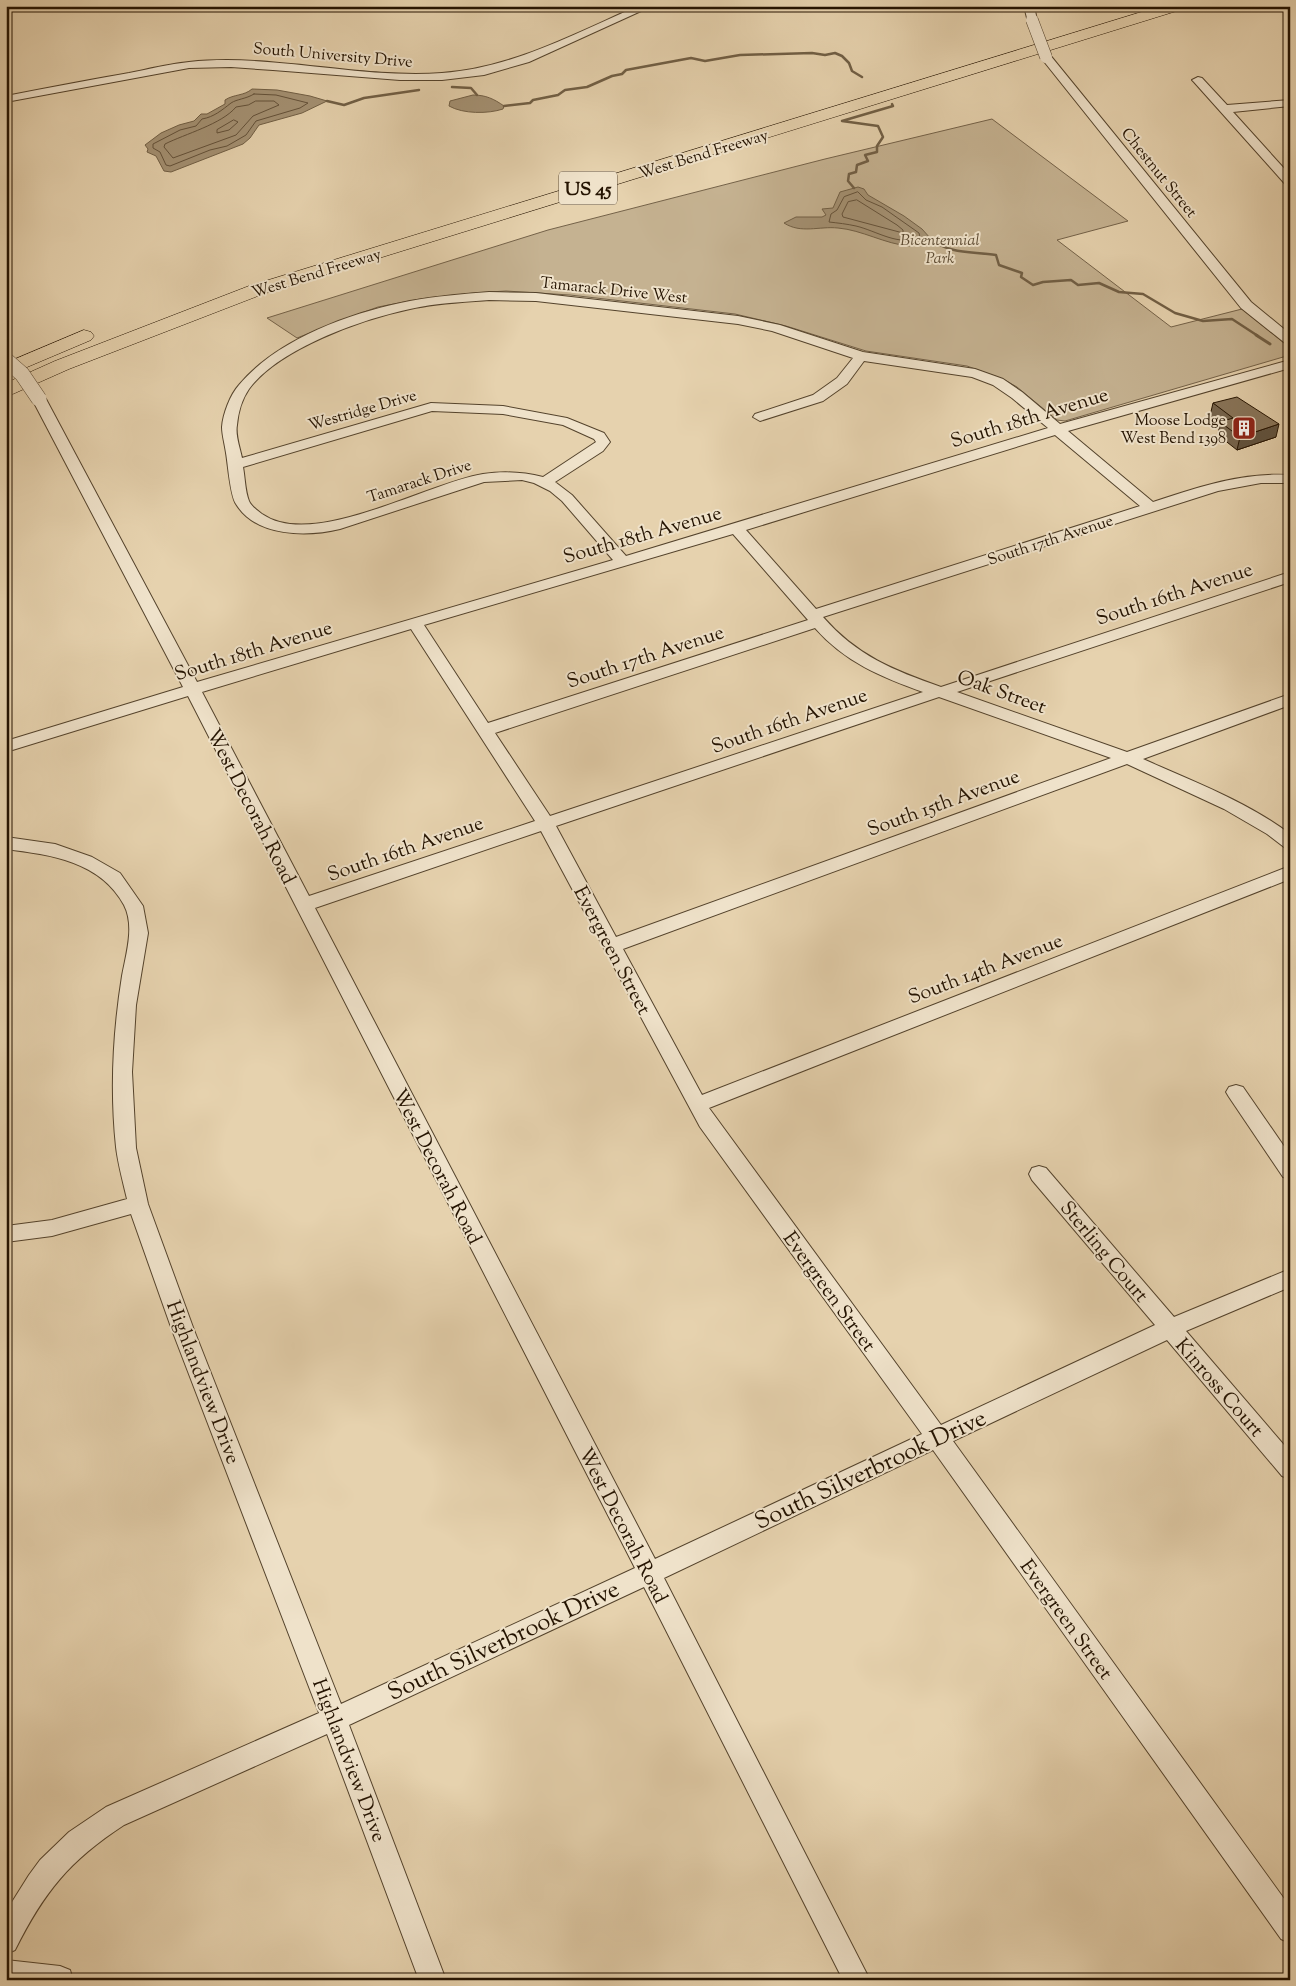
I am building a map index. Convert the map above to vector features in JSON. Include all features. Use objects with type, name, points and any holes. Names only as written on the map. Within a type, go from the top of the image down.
[{"type":"highway","name":"West Bend Freeway","points":[[381,234],[1133,6]]},
{"type":"highway","name":"West Bend Freeway","points":[[6,392],[62,365],[256,290],[1178,6]]},
{"type":"highway","points":[[6,370],[98,330]]},
{"type":"street","name":"South University Drive","points":[[6,99],[189,65],[211,63],[272,66],[388,78],[466,74],[508,66],[525,60],[647,6]]},
{"type":"street","name":"Chestnut Street","points":[[1029,6],[1032,20],[1046,57],[1246,305],[1290,340]]},
{"type":"street","points":[[1198,80],[1290,182]]},
{"type":"street","points":[[1224,110],[1290,103]]},
{"type":"street","name":"Tamarack Drive West","points":[[234,465],[230,427],[233,409],[243,388],[262,368],[300,343],[360,318],[409,305],[489,296],[536,297],[729,319],[775,328],[862,356],[975,373],[998,382],[1059,429],[1150,507]]},
{"type":"street","points":[[760,417],[818,398],[842,381],[862,356]]},
{"type":"street","name":"West Decorah Road","points":[[6,360],[22,374],[39,399],[193,690],[649,1572],[857,1980]]},
{"type":"street","name":"South 18th Avenue","points":[[6,747],[1059,429],[1290,364]]},
{"type":"street","name":"Westridge Drive","points":[[234,465],[431,407],[503,410],[567,422],[599,436],[603,442],[598,448],[545,482]]},
{"type":"street","name":"Tamarack Drive","points":[[234,465],[242,502],[248,512],[263,522],[303,529],[335,526],[483,478],[522,476],[545,482],[567,498],[622,561]]},
{"type":"street","name":"South 17th Avenue","points":[[485,730],[816,618],[1214,487],[1268,477],[1290,479]]},
{"type":"street","name":"Oak Street","points":[[736,528],[842,646],[865,662],[920,685],[1127,758],[1230,805],[1273,830],[1290,843]]},
{"type":"street","name":"South 16th Avenue","points":[[303,905],[1290,577]]},
{"type":"street","name":"Evergreen Street","points":[[415,624],[546,824],[697,1105],[1290,1930]]},
{"type":"street","name":"South 15th Avenue","points":[[611,946],[1290,700]]},
{"type":"street","name":"Highlandview Drive","points":[[6,843],[55,850],[86,861],[114,877],[134,906],[139,933],[127,1004],[122,1072],[126,1148],[138,1204],[183,1330],[433,1980]]},
{"type":"street","name":"South 14th Avenue","points":[[697,1105],[1290,872]]},
{"type":"street","points":[[1236,1092],[1290,1171]]},
{"type":"street","name":"Sterling Court","points":[[1039,1174],[1170,1328]]},
{"type":"street","points":[[6,1234],[52,1228],[138,1204]]},
{"type":"street","name":"South Silverbrook Drive","points":[[6,1941],[19,1913],[38,1882],[64,1851],[92,1829],[138,1804],[334,1719],[938,1439],[1170,1328],[1290,1278]]},
{"type":"street","name":"Kinross Court","points":[[1170,1328],[1290,1469]]},
{"type":"street","points":[[6,1973],[60,1980]]},
{"type":"green space","name":"Bicentennial Park","points":[[992,119],[1128,221],[1057,240],[1171,327],[1242,309],[1289,347],[1290,355],[1065,421],[1057,420],[1017,387],[1003,379],[967,366],[866,351],[786,326],[735,314],[570,295],[506,291],[420,299],[378,307],[297,338],[267,318],[548,230],[825,159]]},
{"type":"water","points":[[252,89],[277,90],[327,101],[302,113],[259,125],[243,144],[171,172],[164,171],[156,156],[147,152],[148,149],[145,145],[161,133],[194,121],[201,114],[207,114],[225,104],[225,100],[228,98],[246,93]]},
{"type":"water","points":[[473,95],[493,99],[504,106],[503,109],[490,112],[476,112],[461,111],[449,106],[450,101]]},
{"type":"water","points":[[858,187],[864,189],[868,195],[904,216],[922,229],[931,239],[909,246],[891,243],[847,229],[804,229],[784,223],[796,217],[822,217],[826,215],[822,209],[833,208],[840,192]]},
{"type":"building","points":[[1237,397],[1279,424],[1240,437],[1220,422],[1233,418],[1213,403]]},
{"type":"waterway","points":[[504,106],[530,103],[533,100],[558,95],[565,90],[587,87],[612,76],[622,74],[626,70],[691,58],[705,61],[740,55],[812,53],[825,55],[835,53],[842,56],[849,63],[852,71],[862,77]]},
{"type":"waterway","points":[[452,87],[471,88],[477,95]]},
{"type":"waterway","points":[[327,101],[344,105],[364,98],[419,90]]},
{"type":"waterway","points":[[854,188],[848,181],[849,174],[856,172],[857,165],[868,161],[865,155],[877,152],[877,146],[883,137],[878,126],[842,121],[893,106],[892,104]]},
{"type":"waterway","points":[[931,239],[946,248],[962,252],[996,255],[999,265],[1022,273],[1021,277],[1033,285],[1043,282],[1071,280],[1078,285],[1099,283],[1119,292],[1143,294],[1175,313],[1203,321],[1232,319],[1258,336]]},
{"type":"waterway","points":[[1256,335],[1270,344]]},
{"type":"place","name":"Moose Lodge West Bend 1398","points":[[1244,428]]}]
